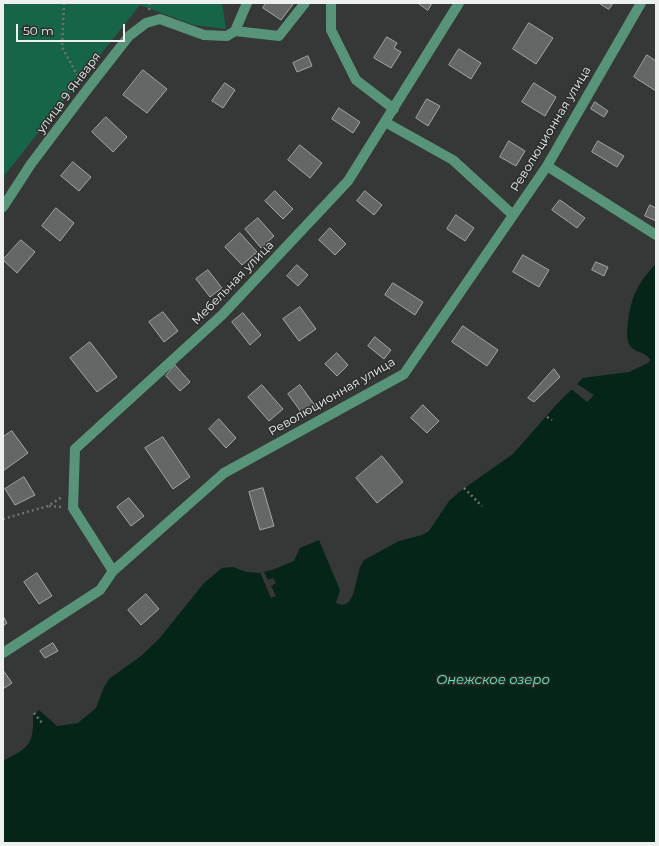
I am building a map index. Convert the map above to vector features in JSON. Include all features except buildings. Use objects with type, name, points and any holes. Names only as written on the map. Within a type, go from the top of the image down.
[{"type":"street","points":[[248,3],[235,31],[279,36],[305,3]]},
{"type":"street","points":[[331,3],[331,30],[356,80],[394,109]]},
{"type":"street","name":"Мебельная улица","points":[[113,571],[73,508],[76,449],[222,315],[348,181],[459,3]]},
{"type":"street","name":"Революционная улица","points":[[3,653],[100,590],[113,571],[224,473],[404,374],[546,166],[641,3]]},
{"type":"street","name":"улица 9 Января","points":[[3,207],[31,164],[86,91],[129,36],[146,23],[160,19],[204,35],[227,36],[235,31]]},
{"type":"street","points":[[385,122],[453,160],[513,215]]},
{"type":"street","points":[[546,166],[656,235]]},
{"type":"path","points":[[64,3],[62,47],[86,91]]},
{"type":"path","points":[[547,417],[552,420]]},
{"type":"path","points":[[464,488],[482,506]]},
{"type":"path","points":[[3,519],[48,506],[74,490]]},
{"type":"path","points":[[34,713],[42,723]]},
{"type":"green space","points":[[3,3],[222,3],[226,29],[194,25],[140,5],[3,177]]},
{"type":"water","name":"Онежское озеро","points":[[656,264],[656,843],[3,843],[3,761],[24,749],[31,740],[33,716],[39,710],[57,726],[78,723],[96,708],[104,687],[109,679],[141,656],[159,639],[204,583],[222,568],[233,567],[246,572],[258,573],[272,570],[294,561],[300,548],[319,540],[340,590],[336,603],[342,605],[348,603],[353,595],[360,567],[364,560],[399,541],[422,535],[429,531],[449,501],[459,492],[513,454],[557,404],[583,378],[629,372],[648,363],[650,360],[648,357],[631,347],[629,344],[627,339],[627,330],[629,313],[636,290],[644,277]]},
{"type":"pier","points":[[577,384],[594,395],[587,402],[571,389]]},
{"type":"pier","points":[[260,572],[264,572],[268,580],[273,578],[276,583],[271,586],[276,596],[271,598]]}]
